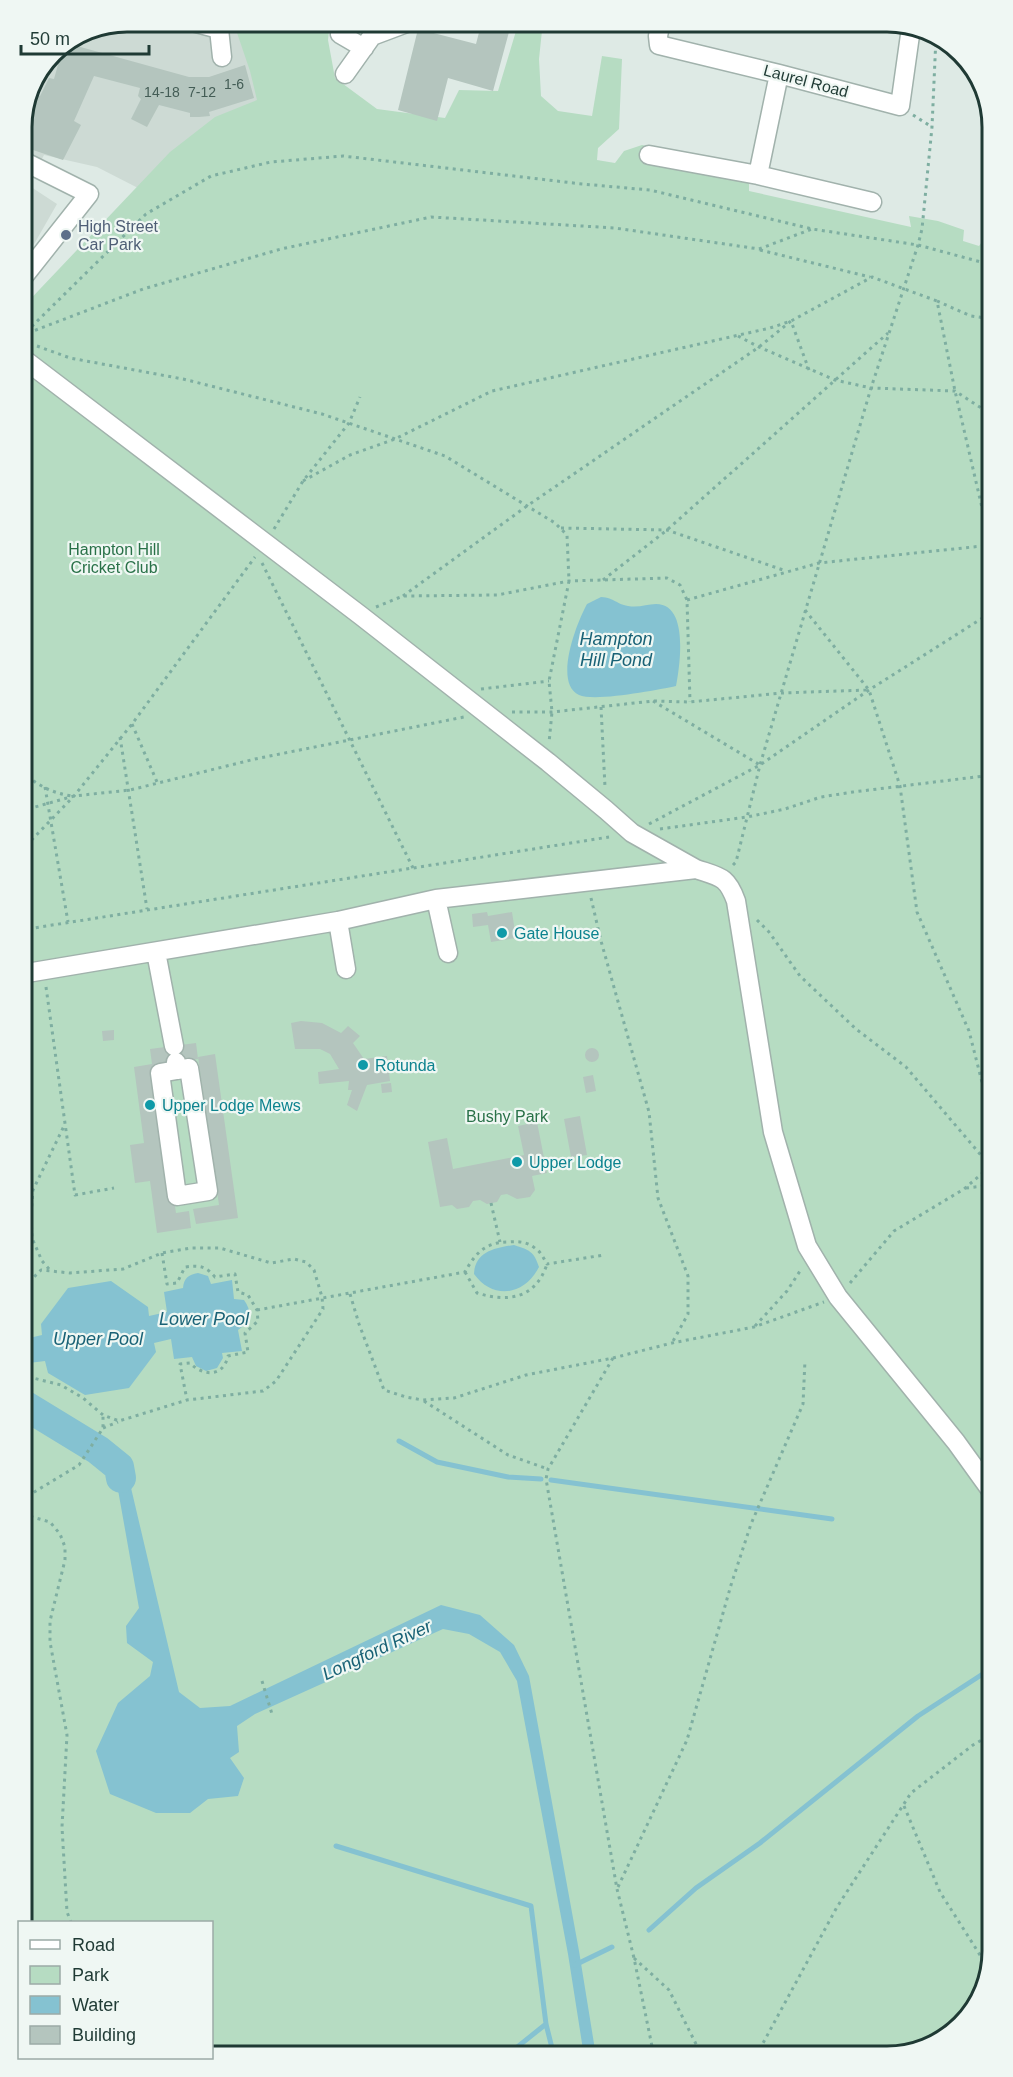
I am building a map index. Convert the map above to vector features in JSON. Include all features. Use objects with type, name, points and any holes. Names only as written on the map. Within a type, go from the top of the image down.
[{"type":"street","points":[[220,32],[222,57]]},
{"type":"street","points":[[345,74],[372,36],[383,32]]},
{"type":"street","name":"Laurel Road","points":[[659,32],[659,45],[900,106]]},
{"type":"street","points":[[340,34],[364,48]]},
{"type":"street","points":[[900,106],[910,35]]},
{"type":"street","points":[[758,175],[779,74]]},
{"type":"street","points":[[648,155],[758,175],[872,202]]},
{"type":"street","points":[[32,166],[89,194],[32,266]]},
{"type":"street","points":[[32,355],[265,543],[548,762],[632,833],[696,869],[722,878],[731,886],[736,901],[773,1132],[807,1246],[838,1297],[956,1442],[982,1478]]},
{"type":"street","points":[[32,972],[338,921],[436,899],[696,869]]},
{"type":"street","points":[[436,899],[448,953]]},
{"type":"street","points":[[338,921],[346,969]]},
{"type":"street","points":[[156,952],[175,1059],[189,1068],[208,1191],[177,1196],[160,1073],[175,1059]]},
{"type":"path","points":[[722,878],[736,862],[760,765],[805,610],[871,388],[918,245],[922,229],[932,127],[936,46]]},
{"type":"path","points":[[900,106],[932,127]]},
{"type":"path","points":[[32,328],[146,213],[211,176],[271,162],[343,156],[650,190],[812,229],[918,245],[982,262]]},
{"type":"path","points":[[32,331],[143,289],[281,249],[431,217],[615,228],[759,249],[872,277],[971,316],[982,318]]},
{"type":"path","points":[[759,249],[812,229]]},
{"type":"path","points":[[360,615],[403,596],[528,506],[759,347],[791,321],[872,277]]},
{"type":"path","points":[[937,301],[982,508]]},
{"type":"path","points":[[303,481],[350,455],[394,440],[492,391],[791,321]]},
{"type":"path","points":[[791,321],[809,370]]},
{"type":"path","points":[[602,580],[667,530],[889,332]]},
{"type":"path","points":[[738,335],[759,347],[835,380],[871,388],[955,392],[982,409]]},
{"type":"path","points":[[32,351],[183,379],[322,414],[445,456],[555,523],[567,535],[569,581],[549,681],[552,712],[548,762]]},
{"type":"path","points":[[265,543],[303,481],[349,423],[360,397]]},
{"type":"path","points":[[561,528],[667,530],[788,572]]},
{"type":"path","points":[[687,600],[819,563],[982,546]]},
{"type":"path","points":[[32,840],[74,796],[132,724],[257,554],[413,868]]},
{"type":"path","points":[[403,596],[497,595],[569,581],[667,578],[680,585],[687,600],[690,702]]},
{"type":"path","points":[[805,610],[869,690],[900,786],[917,912],[969,1031],[982,1082]]},
{"type":"path","points":[[632,833],[760,765],[869,690],[982,619]]},
{"type":"path","points":[[456,692],[549,681]]},
{"type":"path","points":[[32,808],[74,796],[130,790],[255,759],[484,713],[552,712],[653,701],[690,702],[781,693],[869,690]]},
{"type":"path","points":[[653,701],[760,765]]},
{"type":"path","points":[[601,707],[606,810]]},
{"type":"path","points":[[132,724],[157,782]]},
{"type":"path","points":[[120,737],[147,909]]},
{"type":"path","points":[[32,928],[632,833],[747,817],[785,809],[821,797],[982,776]]},
{"type":"path","points":[[32,779],[56,794],[74,796]]},
{"type":"path","points":[[45,787],[68,922]]},
{"type":"path","points":[[588,881],[601,940],[649,1112],[658,1198],[688,1276],[688,1314],[672,1343]]},
{"type":"path","points":[[736,901],[769,932],[800,976],[856,1029],[906,1067],[982,1156]]},
{"type":"path","points":[[43,970],[75,1195],[114,1188]]},
{"type":"path","points":[[32,1202],[33,1190],[66,1122]]},
{"type":"path","points":[[350,1294],[384,1390],[422,1400],[454,1398],[526,1375],[754,1327],[838,1297],[894,1231],[964,1189],[982,1174]]},
{"type":"path","points":[[964,1189],[982,1186]]},
{"type":"path","points":[[491,1203],[500,1242]]},
{"type":"path","points":[[32,1238],[38,1254],[50,1269]]},
{"type":"path","points":[[522,1241],[538,1249],[547,1264],[543,1277],[534,1288],[512,1298],[493,1298],[477,1293],[465,1272],[472,1259],[489,1244],[500,1242],[522,1241]]},
{"type":"path","points":[[754,1327],[788,1291],[801,1270],[807,1246]]},
{"type":"path","points":[[32,1280],[42,1270],[50,1269],[70,1273],[123,1269],[162,1253],[191,1248],[220,1248],[271,1263],[294,1259],[306,1262],[314,1270],[322,1297],[323,1310],[276,1381],[263,1391],[187,1400],[103,1428]]},
{"type":"path","points":[[162,1253],[167,1284],[177,1283],[185,1267],[197,1265],[208,1268],[215,1277],[235,1274],[238,1292],[248,1295],[257,1310],[258,1321],[246,1333],[248,1352],[228,1356],[227,1363],[220,1370],[209,1373],[198,1371],[190,1363],[180,1364],[187,1400]]},
{"type":"path","points":[[547,1264],[604,1255]]},
{"type":"path","points":[[257,1310],[465,1272]]},
{"type":"path","points":[[614,1358],[548,1469],[546,1479],[617,1889],[652,2046]]},
{"type":"path","points":[[617,1889],[687,1740],[731,1585],[751,1524],[803,1404],[805,1360]]},
{"type":"path","points":[[32,1378],[61,1385],[83,1398],[103,1416],[119,1421]]},
{"type":"path","points":[[422,1400],[508,1455],[548,1469]]},
{"type":"path","points":[[32,1493],[79,1465],[103,1428],[103,1416]]},
{"type":"path","points":[[32,1517],[50,1521],[60,1534],[65,1547],[65,1560],[50,1621],[50,1642],[67,1735],[62,1827],[69,1921]]},
{"type":"path","points":[[262,1681],[272,1714]]},
{"type":"path","points":[[762,2046],[837,1907],[911,1793],[982,1740]]},
{"type":"path","points":[[904,1805],[940,1892],[981,1957]]},
{"type":"path","points":[[634,1958],[669,1990],[697,2046]]},
{"type":"shaded area","points":[[246,32],[270,99],[171,152],[138,188],[97,167],[44,155],[32,178],[32,120],[41,84],[64,55],[79,44],[108,33]]},
{"type":"shaded area","points":[[32,188],[57,204],[32,248]]},
{"type":"green space","name":"Bushy Park","points":[[237,32],[329,32],[328,40],[335,78],[377,109],[445,118],[459,90],[498,91],[516,32],[542,32],[539,59],[541,96],[558,111],[592,116],[602,56],[622,59],[619,129],[598,148],[597,160],[615,163],[624,151],[642,145],[682,153],[749,182],[749,191],[911,227],[909,216],[938,221],[964,230],[963,241],[979,246],[982,242],[982,1951],[981,1963],[972,1993],[949,2022],[923,2038],[905,2044],[886,2046],[213,2045],[213,1921],[32,1921],[32,297],[170,152],[215,117],[257,100]]},
{"type":"water","name":"Hampton Hill Pond","points":[[601,597],[628,606],[656,604],[666,607],[674,614],[680,637],[676,686],[626,695],[598,697],[579,695],[571,688],[567,666],[573,638],[587,604]]},
{"type":"water","points":[[514,1245],[533,1254],[539,1267],[525,1284],[517,1289],[499,1291],[490,1288],[474,1274],[478,1261],[487,1252]]},
{"type":"water","name":"Upper Pool","points":[[198,1273],[208,1276],[211,1284],[232,1280],[234,1299],[244,1300],[249,1309],[248,1320],[238,1330],[242,1351],[222,1353],[223,1358],[217,1368],[206,1371],[196,1366],[192,1357],[174,1359],[171,1339],[154,1343],[156,1352],[129,1388],[85,1395],[48,1373],[45,1361],[32,1363],[32,1337],[42,1335],[41,1324],[68,1288],[111,1281],[148,1307],[149,1316],[167,1312],[164,1292],[183,1288],[184,1282]]},
{"type":"water","name":"Longford River","points":[[107,1445],[124,1458],[179,1692],[200,1708],[230,1706],[441,1605],[480,1615],[514,1645],[529,1676],[594,2046],[582,2046],[568,1954],[517,1681],[500,1652],[469,1634],[443,1629],[255,1714],[237,1726],[239,1752],[230,1758],[244,1778],[238,1796],[208,1799],[190,1813],[156,1813],[110,1794],[96,1751],[118,1703],[150,1676],[153,1662],[127,1643],[126,1626],[139,1608],[115,1473],[90,1458]]},
{"type":"building","points":[[417,32],[430,32],[476,44],[479,32],[509,32],[493,91],[448,78],[437,121],[398,110]]},
{"type":"building","points":[[76,46],[189,77],[209,77],[245,65],[254,98],[209,112],[210,116],[199,117],[190,117],[190,113],[159,105],[147,127],[131,119],[141,99],[138,96],[140,88],[94,76],[74,121],[81,125],[63,160],[32,150],[32,120],[35,102],[49,78],[54,79],[59,61]]},
{"type":"building","name":"Gate House","points":[[487,912],[488,916],[512,912],[516,938],[491,942],[488,925],[473,927],[472,914]]},
{"type":"building","name":"Rotunda","points":[[301,1021],[322,1023],[341,1033],[348,1026],[360,1036],[353,1043],[364,1059],[387,1056],[390,1081],[367,1085],[357,1111],[347,1105],[352,1090],[348,1090],[349,1081],[319,1084],[318,1072],[339,1069],[330,1054],[320,1049],[295,1049],[291,1023]]},
{"type":"building","points":[[114,1030],[114,1040],[103,1041],[102,1031]]},
{"type":"building","name":"Upper Lodge Mews","points":[[196,1043],[198,1059],[155,1064],[176,1213],[189,1211],[191,1228],[157,1233],[150,1181],[135,1183],[130,1145],[144,1143],[134,1067],[152,1064],[150,1049]]},
{"type":"building","points":[[589,1048],[595,1048],[599,1055],[595,1062],[589,1062],[585,1058],[585,1052]]},
{"type":"building","points":[[215,1054],[238,1218],[196,1224],[193,1209],[219,1205],[198,1057]]},
{"type":"building","points":[[593,1075],[596,1091],[586,1093],[583,1077]]},
{"type":"building","points":[[391,1083],[392,1092],[382,1093],[381,1084]]},
{"type":"building","points":[[580,1116],[587,1155],[571,1157],[564,1119]]},
{"type":"building","name":"Upper Lodge","points":[[537,1122],[547,1173],[532,1176],[535,1190],[530,1197],[517,1199],[507,1194],[501,1195],[497,1202],[487,1204],[480,1200],[473,1201],[469,1207],[457,1209],[452,1205],[440,1207],[428,1142],[447,1138],[453,1169],[524,1155],[518,1126]]},
{"type":"waterway","points":[[32,1410],[98,1450],[119,1467],[121,1478]]},
{"type":"waterway","points":[[399,1441],[437,1462],[508,1477],[541,1479]]},
{"type":"waterway","points":[[551,1480],[832,1519]]},
{"type":"waterway","points":[[649,1930],[696,1888],[760,1843],[918,1716],[982,1674]]},
{"type":"waterway","points":[[336,1846],[531,1906],[546,2024],[551,2046]]},
{"type":"waterway","points":[[575,1965],[612,1947]]},
{"type":"waterway","points":[[519,2046],[546,2024]]},
{"type":"place","name":"High Street Car Park","points":[[66,235]]},
{"type":"place","name":"Gate House","points":[[502,933]]},
{"type":"place","name":"Rotunda","points":[[363,1065]]},
{"type":"place","name":"Upper Lodge Mews","points":[[150,1105]]},
{"type":"place","name":"Upper Lodge","points":[[517,1162]]},
{"type":"park label","name":"Hampton Hill Cricket Club","points":[[114,558]]},
{"type":"water label","name":"Lower Pool","points":[[204,1319]]}]
